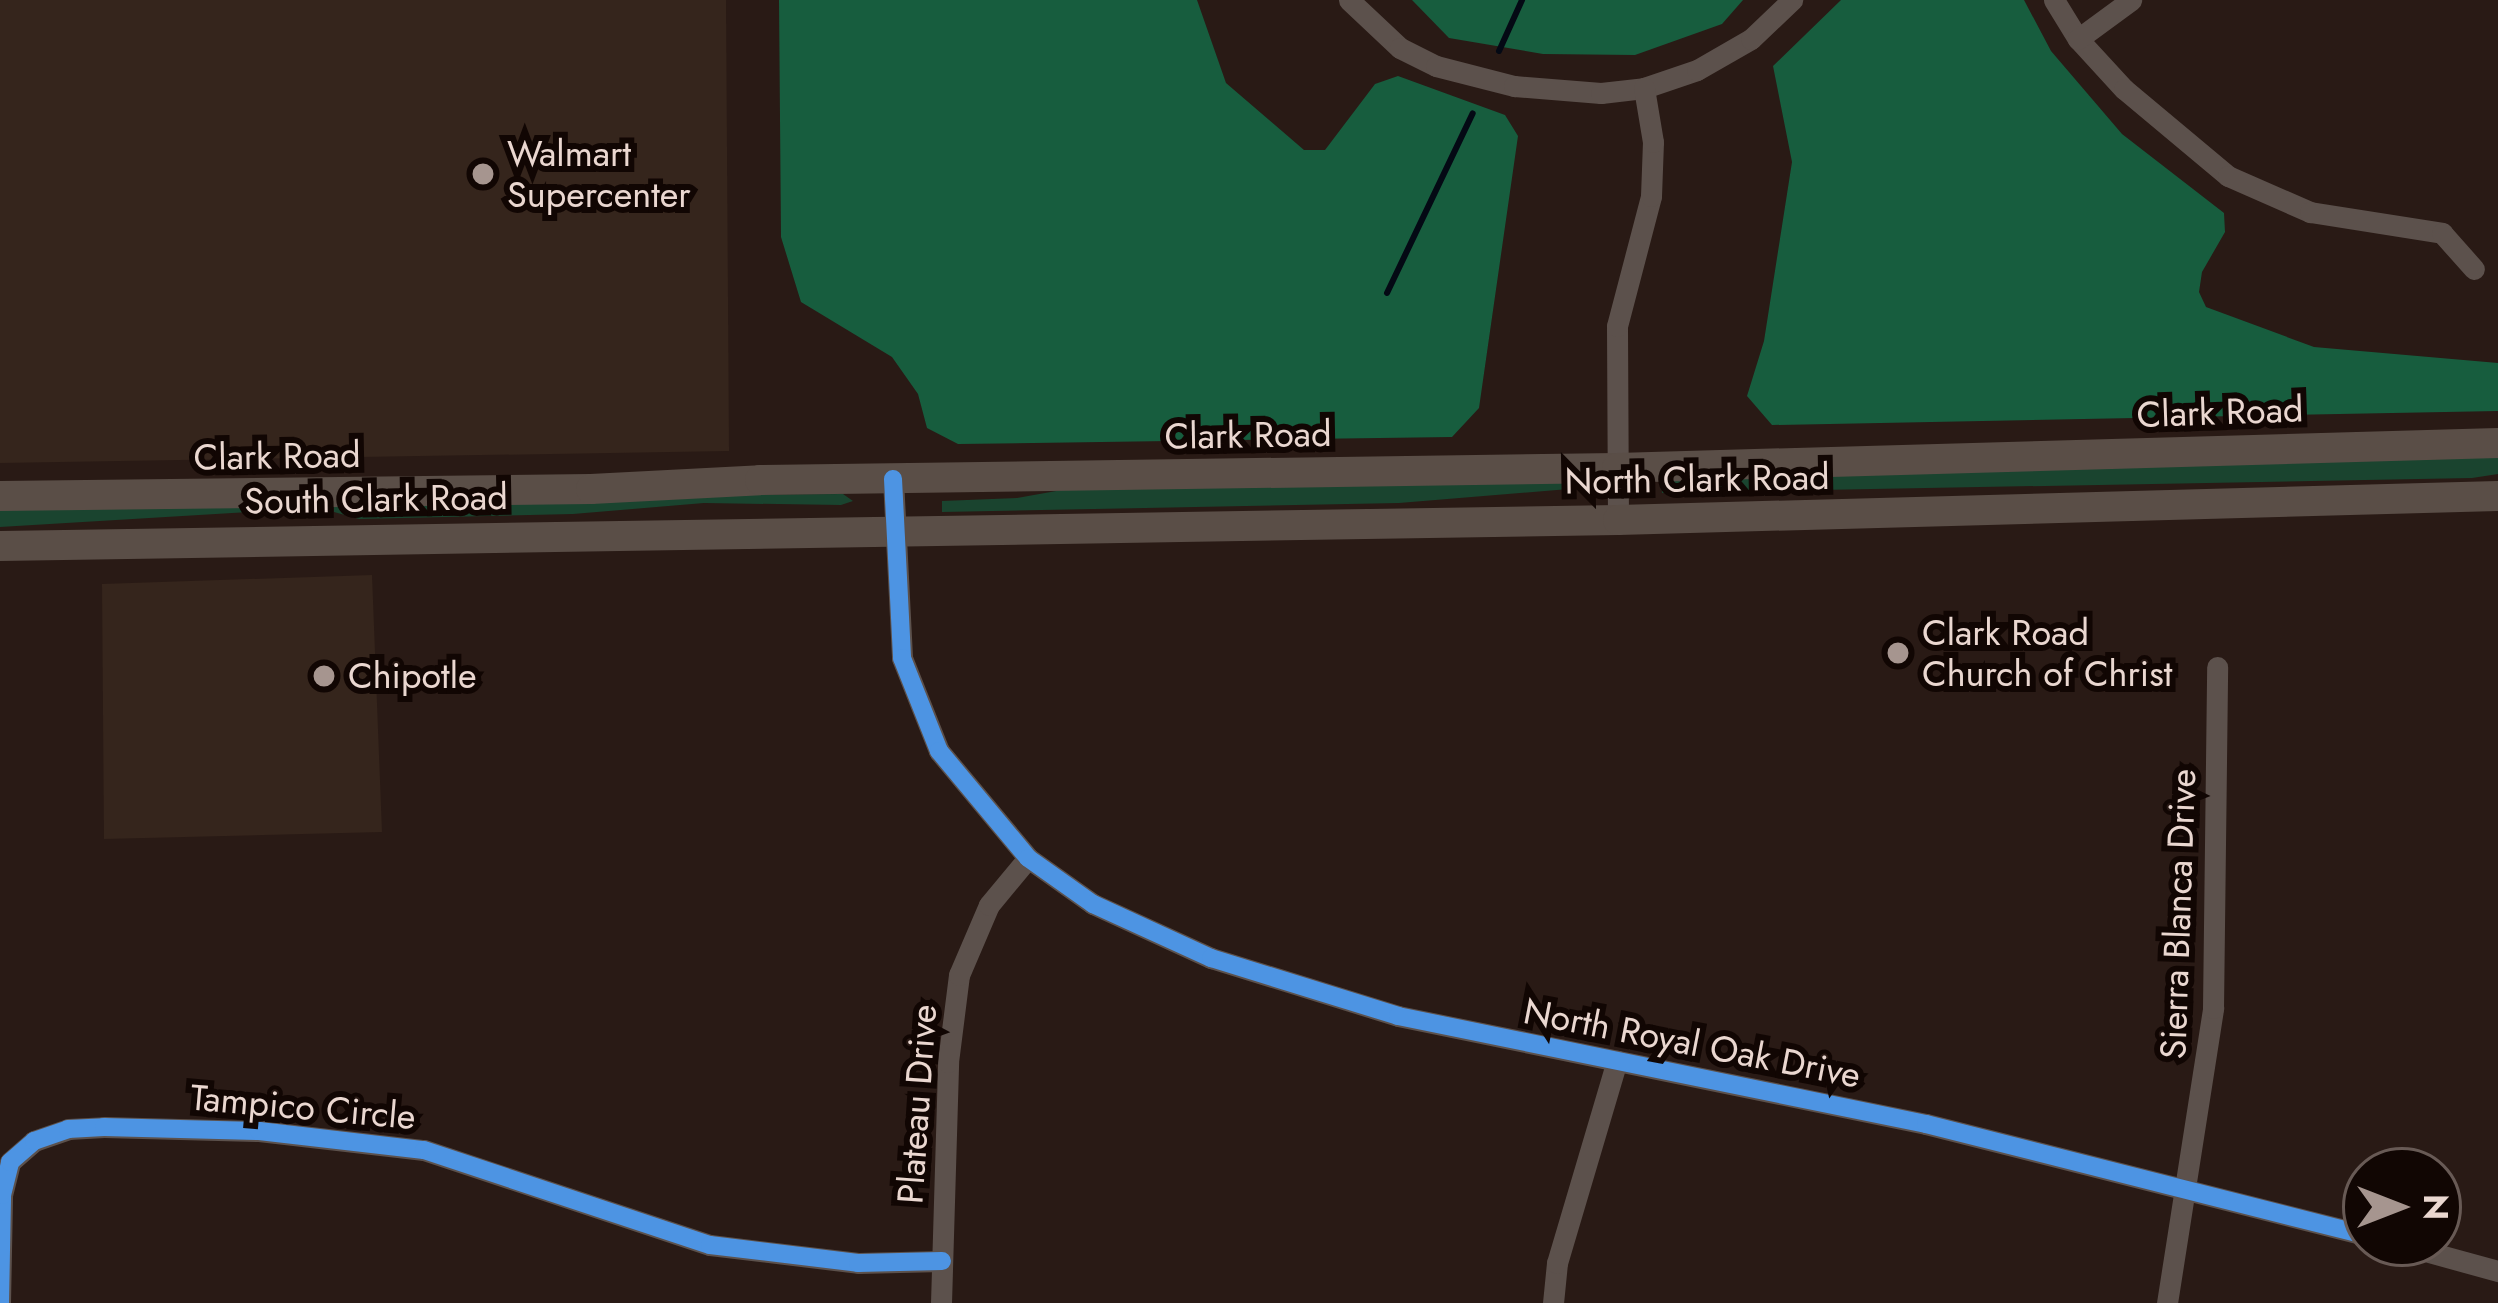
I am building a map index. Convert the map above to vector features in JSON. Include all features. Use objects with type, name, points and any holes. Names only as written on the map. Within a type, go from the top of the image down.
[{"type":"main road","name":"Clark Road","points":[[0,496],[289,496],[893,479],[1617,468],[2498,443]]},
{"type":"main road","points":[[288,539],[289,496]]},
{"type":"main road","name":"North Clark Road","points":[[898,530],[1618,520],[2498,496]]},
{"type":"main road","name":"South Clark Road","points":[[0,546],[898,530]]},
{"type":"street","points":[[1348,0],[1400,48],[1436,66],[1554,92],[1643,88],[1697,70],[1751,39],[1792,0]]},
{"type":"street","points":[[2054,0],[2078,39],[2124,89],[2228,176],[2310,212],[2442,233],[2474,269]]},
{"type":"street","points":[[2078,39],[2131,0]]},
{"type":"street","points":[[1618,520],[1617,326],[1651,196],[1653,142],[1643,88]]},
{"type":"street","name":"North Royal Oak Drive","points":[[893,479],[902,658],[938,751],[1028,857],[1093,904],[1211,958],[1399,1016],[1926,1124],[2342,1229]]},
{"type":"street","name":"Sierra Blanca Drive","points":[[2168,1303],[2213,1008],[2217,667]]},
{"type":"street","name":"Plateau Drive","points":[[941,1303],[948,1062],[959,975],[989,905],[1028,857]]},
{"type":"street","points":[[1553,1303],[1558,1263],[1617,1061]]},
{"type":"street","name":"Tampico Circle","points":[[0,1303],[2,1195],[10,1162],[34,1141],[68,1129],[104,1126],[259,1131],[402,1147],[496,1171],[637,1224],[710,1245],[858,1262],[942,1261]]},
{"type":"street","points":[[2462,1260],[2498,1270]]},
{"type":"shaded area","points":[[0,0],[726,0],[729,451],[0,463]]},
{"type":"shaded area","points":[[372,575],[382,832],[104,839],[102,584]]},
{"type":"green space","points":[[779,0],[1197,0],[1226,83],[1304,150],[1325,150],[1375,84],[1398,76],[1505,115],[1518,136],[1479,408],[1452,437],[958,444],[927,428],[918,394],[892,357],[801,302],[781,237]]},
{"type":"green space","points":[[1412,0],[1743,0],[1722,24],[1635,55],[1543,54],[1449,38]]},
{"type":"green space","points":[[1841,0],[2024,0],[2051,51],[2122,134],[2224,213],[2225,232],[2202,272],[2199,292],[2206,307],[2314,347],[2498,363],[2498,411],[1772,425],[1747,396],[1764,341],[1792,162],[1773,66]]},
{"type":"green space","points":[[2498,454],[2498,474],[2472,478],[1662,493],[1661,477]]},
{"type":"green space","points":[[1572,478],[1569,489],[1399,503],[942,512],[942,501],[1017,498],[1073,488]]},
{"type":"green space","points":[[843,494],[853,501],[359,519],[334,512],[334,502],[352,497]]},
{"type":"green space","points":[[257,501],[257,510],[249,512],[0,527],[0,504]]},
{"type":"waterway","points":[[1499,51],[1522,0]]},
{"type":"waterway","points":[[1387,293],[1473,113]]},
{"type":"cycle path","points":[[893,479],[902,658],[939,751],[1028,858],[1093,904],[1211,958],[1398,1016],[1926,1124],[2342,1229]]},
{"type":"cycle path","points":[[0,1303],[2,1195],[10,1162],[34,1141],[68,1129],[104,1127],[259,1131],[424,1150],[710,1245],[858,1263],[942,1261]]},
{"type":"place","name":"Walmart Supercenter","points":[[483,174]]},
{"type":"place","name":"Clark Road Church of Christ","points":[[1898,653]]},
{"type":"place","name":"Chipotle","points":[[324,676]]}]
